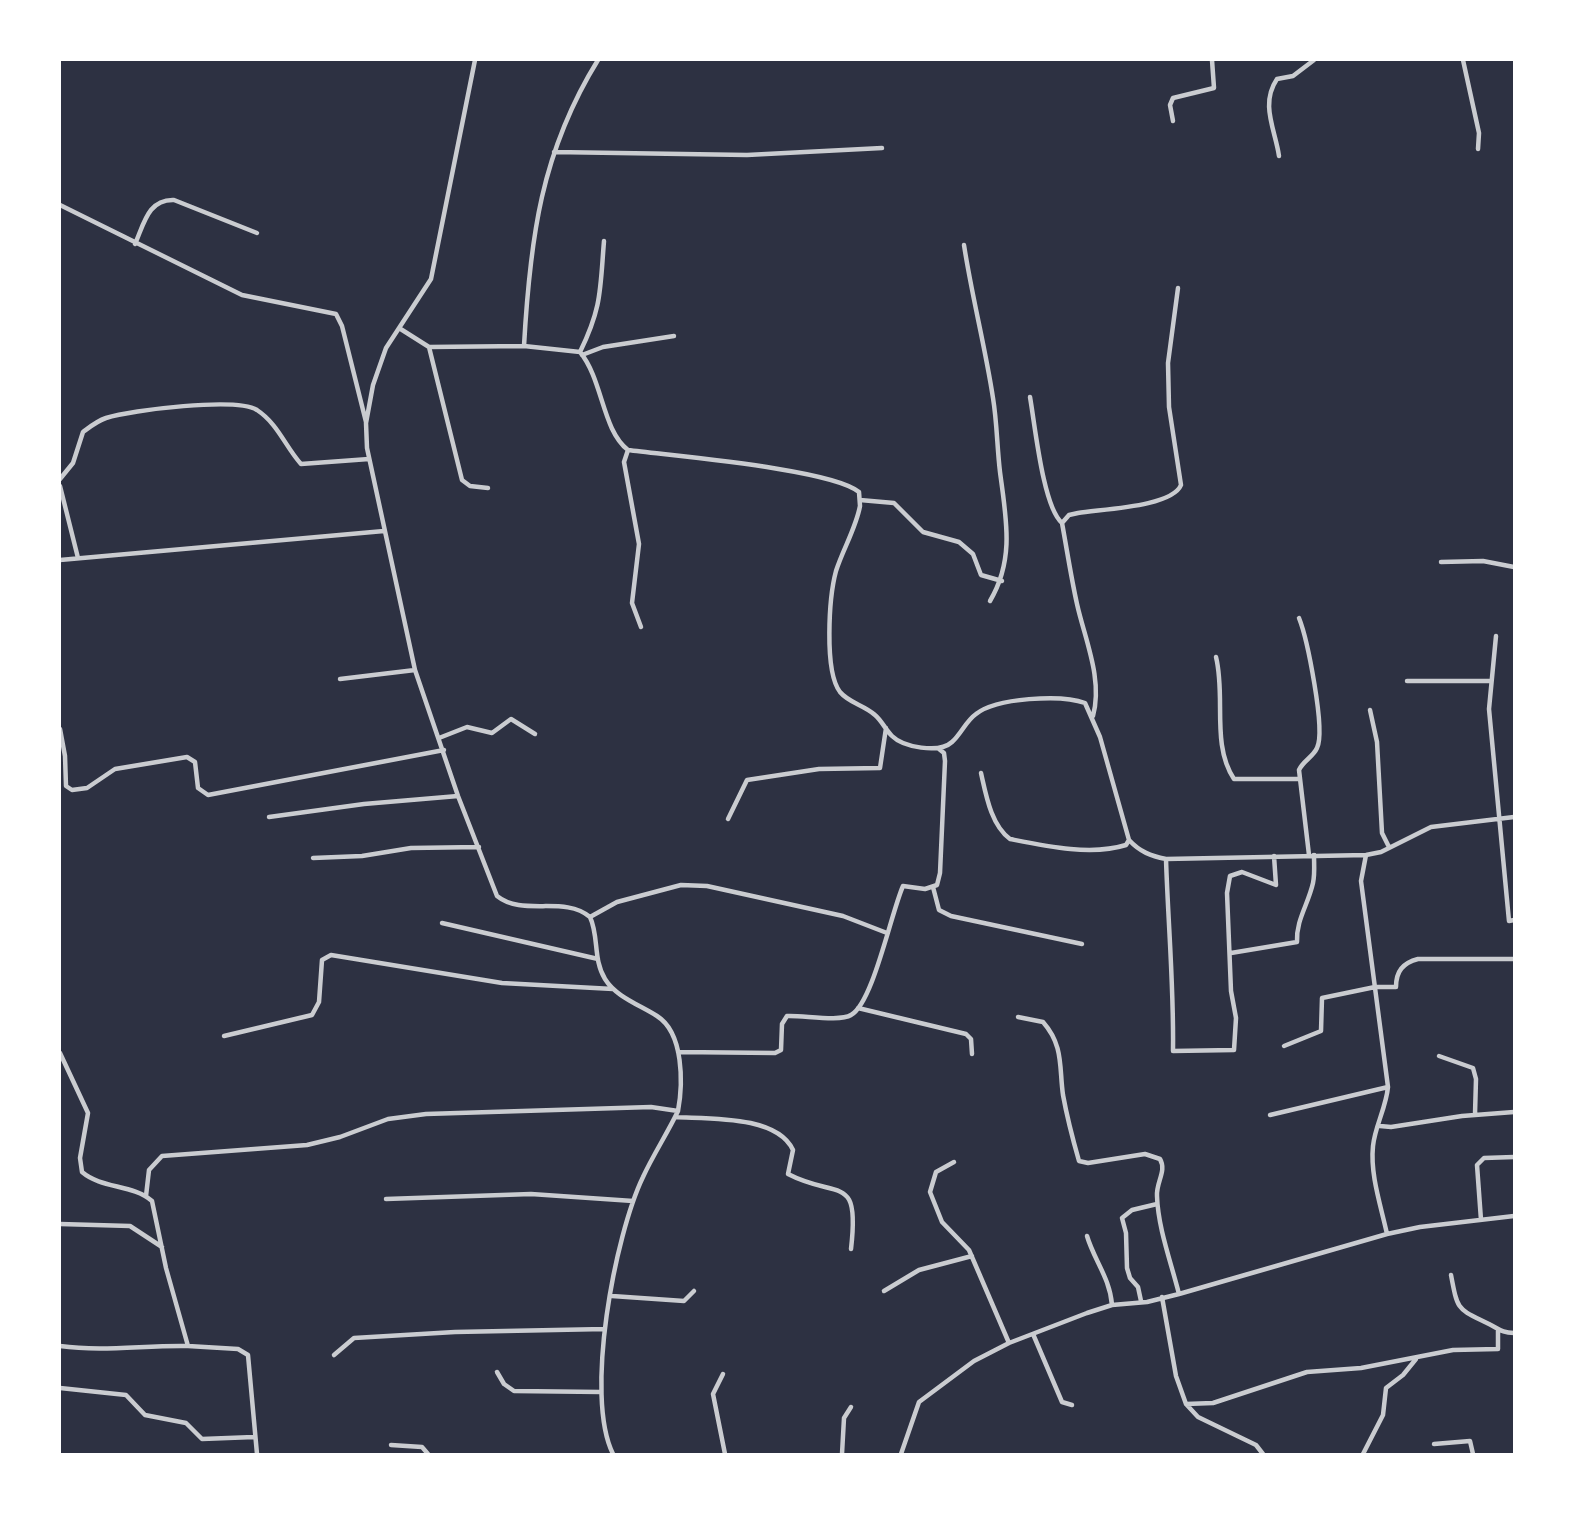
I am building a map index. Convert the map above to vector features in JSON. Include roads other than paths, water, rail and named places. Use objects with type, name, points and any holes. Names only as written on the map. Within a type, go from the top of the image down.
[{"type":"street","points":[[366,423],[373,385],[386,348],[431,279],[475,60]]},
{"type":"street","points":[[524,346],[538,211],[565,117],[598,60]]},
{"type":"street","points":[[1173,121],[1170,105],[1173,98],[1214,88],[1212,60]]},
{"type":"street","points":[[1279,156],[1275,132],[1269,121],[1269,94],[1277,79],[1293,76],[1314,60]]},
{"type":"street","points":[[1463,60],[1479,133],[1478,149]]},
{"type":"street","points":[[554,152],[747,155],[882,148]]},
{"type":"street","points":[[135,244],[155,204],[163,200],[174,201],[257,233]]},
{"type":"street","points":[[60,205],[135,244],[251,298],[336,314],[342,326],[366,423],[369,459],[415,670],[458,796],[497,896],[503,901],[582,910],[590,917],[603,975],[614,989],[665,1022],[678,1052],[681,1097],[678,1111],[633,1201],[605,1329],[601,1392],[605,1432],[613,1454]]},
{"type":"street","points":[[581,354],[596,320],[602,289],[604,241]]},
{"type":"street","points":[[964,245],[970,294],[986,362],[999,440],[1007,530],[1002,581],[990,601]]},
{"type":"street","points":[[1062,523],[1069,515],[1158,501],[1174,497],[1178,492],[1181,485],[1169,407],[1168,363],[1178,288]]},
{"type":"street","points":[[399,328],[429,347],[524,346],[581,354],[603,346],[674,335]]},
{"type":"street","points":[[429,347],[462,480],[470,486],[488,488]]},
{"type":"street","points":[[581,354],[597,382],[615,435],[628,450],[836,479],[850,484],[859,492],[860,500],[832,591],[832,680],[845,698],[872,712],[892,736],[903,743],[939,749],[944,753],[940,873],[933,887],[939,910],[951,916],[1082,944]]},
{"type":"street","points":[[1030,397],[1050,507],[1062,523],[1096,688],[1093,717]]},
{"type":"street","points":[[60,480],[73,463],[83,432],[104,419],[147,410],[231,404],[249,406],[260,412],[279,429],[291,453],[301,464],[369,459]]},
{"type":"street","points":[[628,450],[624,462],[639,544],[632,603],[641,627]]},
{"type":"street","points":[[60,486],[78,558]]},
{"type":"street","points":[[860,500],[894,503],[923,532],[966,546],[973,554],[981,575],[1002,581]]},
{"type":"street","points":[[60,560],[384,531]]},
{"type":"street","points":[[1441,562],[1483,561],[1514,567]]},
{"type":"street","points":[[1231,953],[1297,942],[1296,923],[1304,912],[1314,880],[1300,779],[1303,762],[1317,748],[1318,733],[1312,660],[1299,618]]},
{"type":"street","points":[[1496,636],[1489,709],[1508,920],[1514,920]]},
{"type":"street","points":[[1216,657],[1222,690],[1219,729],[1234,779],[1300,779]]},
{"type":"street","points":[[340,679],[415,670]]},
{"type":"street","points":[[1407,681],[1491,681]]},
{"type":"street","points":[[939,749],[951,744],[978,711],[993,706],[1069,697],[1084,703],[1093,717],[1129,840],[1139,850],[1166,859],[1366,855],[1432,827],[1514,817]]},
{"type":"street","points":[[1370,710],[1377,742],[1382,833],[1389,847]]},
{"type":"street","points":[[439,738],[467,727],[492,733],[511,719],[535,734]]},
{"type":"street","points":[[728,819],[747,780],[819,769],[880,768],[886,727]]},
{"type":"street","points":[[60,729],[65,756],[65,786],[68,790],[77,791],[115,769],[187,757],[195,762],[198,788],[208,795],[444,750]]},
{"type":"street","points":[[981,774],[988,804],[1003,834],[1010,839],[1074,848],[1111,848],[1126,845],[1129,840]]},
{"type":"street","points":[[269,817],[351,805],[458,796]]},
{"type":"street","points":[[313,858],[362,856],[411,848],[479,847]]},
{"type":"street","points":[[1366,855],[1361,881],[1388,1087],[1380,1126],[1373,1142],[1373,1162],[1388,1234]]},
{"type":"street","points":[[1166,859],[1170,962],[1174,982],[1173,1051],[1234,1050],[1236,1018],[1231,991],[1227,892],[1230,876],[1242,872],[1276,885],[1274,856]]},
{"type":"street","points":[[590,917],[617,902],[668,888],[681,885],[707,886],[843,916],[887,933]]},
{"type":"street","points":[[678,1052],[775,1053],[780,1050],[785,1017],[849,1017],[858,1008],[870,987],[903,887],[933,887]]},
{"type":"street","points":[[442,923],[598,959]]},
{"type":"street","points":[[224,1036],[313,1014],[318,1007],[322,960],[331,955],[502,982],[614,989]]},
{"type":"street","points":[[1284,1046],[1321,1031],[1322,998],[1375,987],[1396,987],[1396,975],[1407,962],[1418,959],[1514,959]]},
{"type":"street","points":[[858,1008],[966,1034],[971,1039],[972,1055]]},
{"type":"street","points":[[1018,1017],[1043,1022],[1057,1041],[1061,1056],[1063,1097],[1079,1161],[1088,1163],[1145,1154],[1157,1156],[1163,1169],[1156,1187],[1157,1204],[1179,1294]]},
{"type":"street","points":[[60,1053],[88,1113],[79,1165],[82,1172],[97,1181],[146,1196],[156,1209],[162,1248],[188,1346]]},
{"type":"street","points":[[1439,1056],[1473,1068],[1476,1079],[1475,1114]]},
{"type":"street","points":[[1270,1115],[1388,1087]]},
{"type":"street","points":[[146,1196],[149,1170],[162,1156],[307,1145],[409,1116],[651,1107],[678,1111]]},
{"type":"street","points":[[1380,1126],[1514,1112]]},
{"type":"street","points":[[675,1117],[760,1125],[786,1139],[793,1150],[788,1174],[837,1188],[848,1197],[855,1219],[851,1249]]},
{"type":"street","points":[[1481,1220],[1477,1165],[1484,1158],[1514,1157]]},
{"type":"street","points":[[954,1162],[936,1172],[929,1185],[930,1192],[942,1222],[971,1256],[1009,1343]]},
{"type":"street","points":[[386,1199],[531,1194],[633,1201]]},
{"type":"street","points":[[1140,1301],[1138,1287],[1127,1268],[1126,1233],[1122,1218],[1132,1210],[1157,1204]]},
{"type":"street","points":[[901,1454],[915,1408],[928,1392],[974,1361],[1009,1343],[1112,1305],[1179,1294],[1388,1234],[1514,1216]]},
{"type":"street","points":[[60,1224],[130,1226],[162,1248]]},
{"type":"street","points":[[1087,1236],[1092,1255],[1104,1269],[1112,1305]]},
{"type":"street","points":[[884,1291],[919,1270],[971,1256]]},
{"type":"street","points":[[1451,1275],[1457,1303],[1468,1316],[1499,1331],[1514,1333]]},
{"type":"street","points":[[612,1296],[684,1301],[694,1292]]},
{"type":"street","points":[[1162,1297],[1176,1376],[1186,1404],[1198,1417],[1256,1445],[1264,1454]]},
{"type":"street","points":[[334,1355],[354,1338],[455,1332],[605,1329]]},
{"type":"street","points":[[1186,1404],[1213,1403],[1307,1372],[1361,1368],[1453,1350],[1498,1349],[1499,1331]]},
{"type":"street","points":[[1033,1334],[1062,1402],[1072,1405]]},
{"type":"street","points":[[60,1346],[137,1349],[188,1346],[238,1349],[248,1355],[251,1362],[257,1454]]},
{"type":"street","points":[[1363,1454],[1383,1415],[1386,1388],[1403,1375],[1417,1359]]},
{"type":"street","points":[[496,1372],[504,1384],[514,1391],[601,1392]]},
{"type":"street","points":[[723,1374],[713,1394],[724,1454]]},
{"type":"street","points":[[60,1388],[126,1395],[145,1415],[186,1423],[202,1439],[254,1437]]},
{"type":"street","points":[[842,1454],[844,1418],[851,1407]]},
{"type":"street","points":[[1434,1444],[1470,1441],[1473,1454]]},
{"type":"street","points":[[391,1445],[422,1447],[428,1454]]}]
